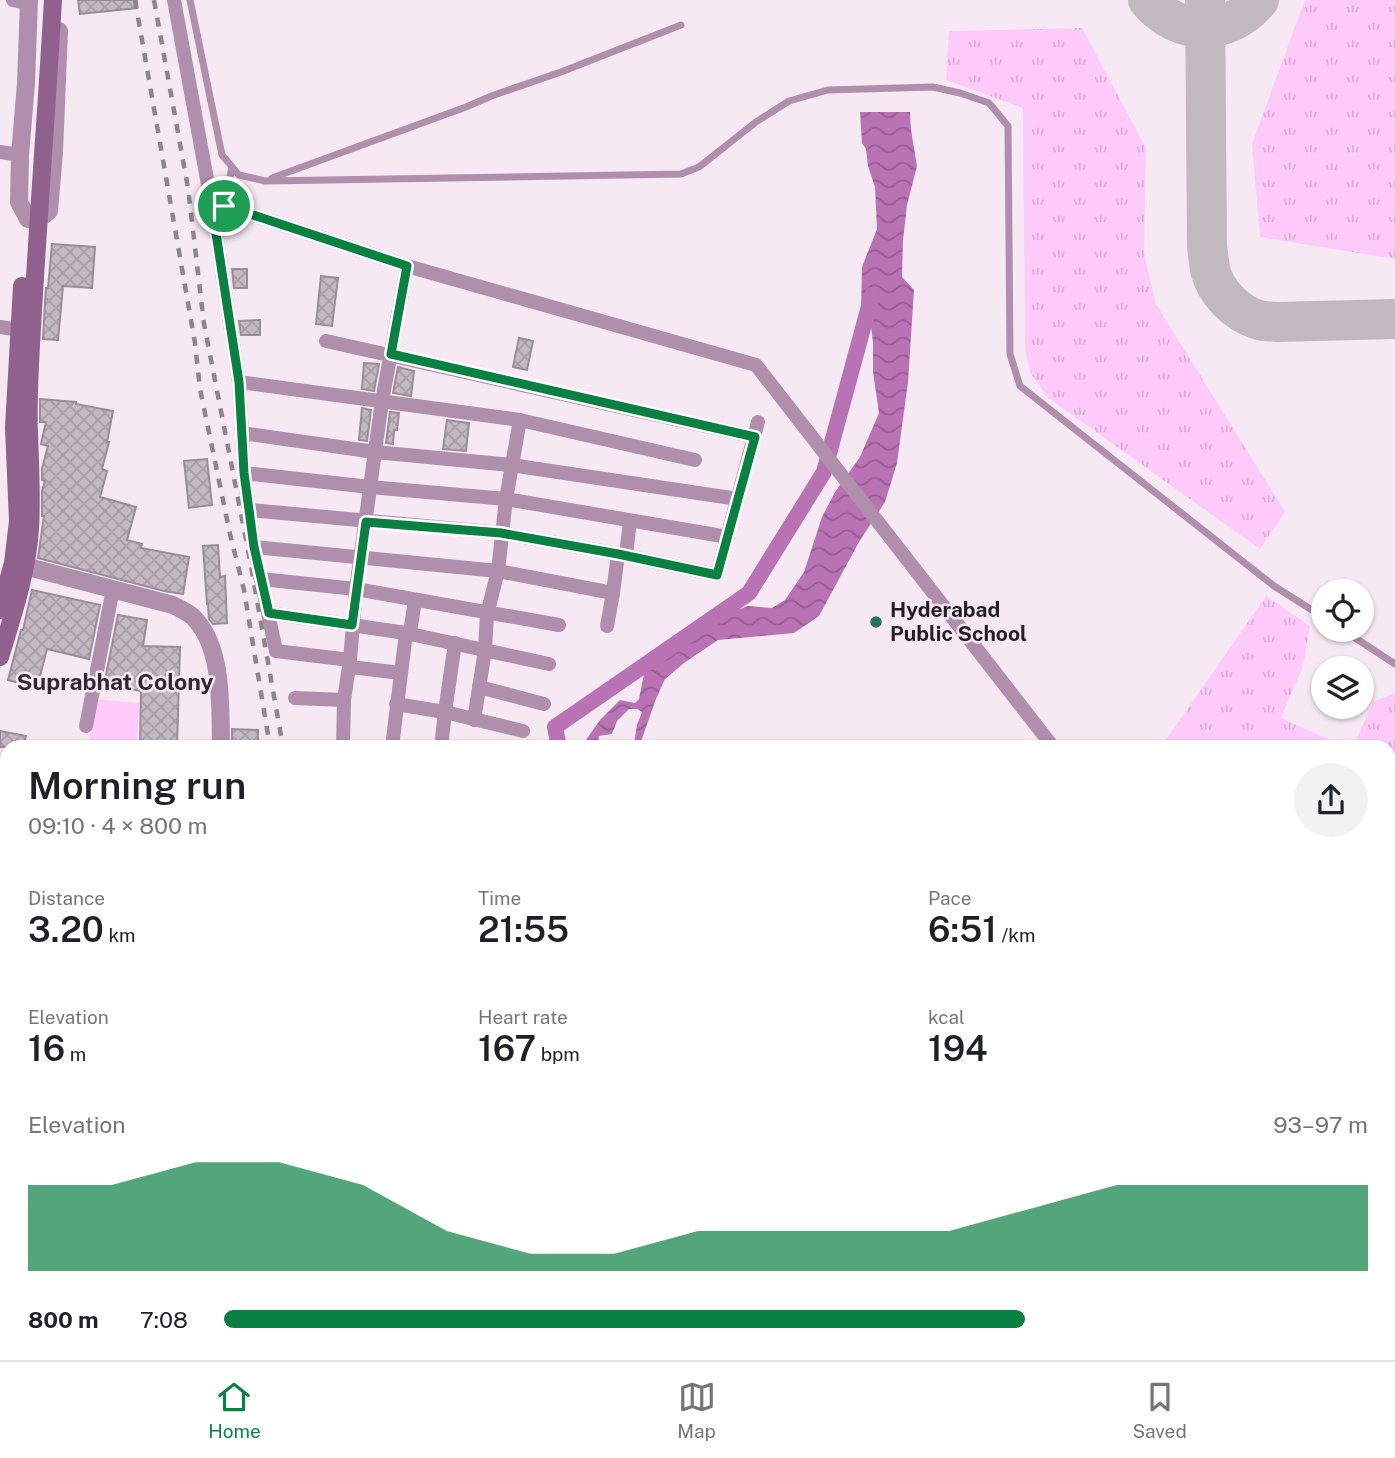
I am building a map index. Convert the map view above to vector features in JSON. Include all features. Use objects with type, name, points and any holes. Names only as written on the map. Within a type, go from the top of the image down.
[{"type":"main road","points":[[0,657],[19,596],[13,563],[30,528],[33,219],[53,0]]},
{"type":"main road","points":[[28,1],[36,176]]},
{"type":"main road","points":[[0,610],[13,563],[18,521],[15,428],[19,330],[33,219]]},
{"type":"street","points":[[28,1],[19,202],[33,219],[49,211],[61,0]]},
{"type":"street","points":[[174,0],[218,203],[239,382],[244,473],[254,547],[276,651],[350,660]]},
{"type":"street","points":[[0,152],[20,155]]},
{"type":"street","points":[[218,203],[407,266],[756,365],[1048,740]]},
{"type":"street","points":[[343,740],[344,701],[360,559],[382,401],[407,266]]},
{"type":"street","points":[[0,327],[19,330]]},
{"type":"street","points":[[326,341],[755,437]]},
{"type":"street","points":[[239,382],[520,420],[695,460]]},
{"type":"street","points":[[474,719],[485,650],[487,614],[498,571],[501,533],[520,420]]},
{"type":"street","points":[[250,510],[501,533],[622,554],[717,575],[758,422]]},
{"type":"street","points":[[242,433],[375,452],[511,465],[738,499]]},
{"type":"street","points":[[244,473],[506,499],[728,537]]},
{"type":"street","points":[[607,626],[630,521]]},
{"type":"street","points":[[254,547],[498,571],[613,593]]},
{"type":"street","points":[[13,563],[173,605],[191,615],[204,631],[213,652],[220,699],[221,740]]},
{"type":"street","points":[[261,579],[356,589],[559,625]]},
{"type":"street","points":[[86,726],[113,589]]},
{"type":"street","points":[[392,740],[400,673],[415,600]]},
{"type":"street","points":[[269,613],[408,633],[549,664]]},
{"type":"street","points":[[442,740],[455,643]]},
{"type":"street","points":[[350,660],[351,667],[400,673]]},
{"type":"street","points":[[479,687],[544,704]]},
{"type":"street","points":[[295,698],[344,701]]},
{"type":"street","points":[[396,704],[445,712],[523,731]]},
{"type":"lane","points":[[190,0],[222,155],[239,175],[265,181],[681,174],[699,167],[756,122],[789,101],[828,90],[933,87],[989,103],[1008,126],[1010,355],[1020,386],[1274,586],[1311,609]]},
{"type":"lane","points":[[265,181],[681,25]]},
{"type":"lane","points":[[218,203],[232,167]]},
{"type":"lane","points":[[1361,642],[1395,664]]},
{"type":"green space","points":[[1305,0],[1395,0],[1395,259],[1260,237],[1252,144]]},
{"type":"green space","points":[[1082,28],[1146,148],[1144,253],[1156,304],[1285,512],[1260,549],[1047,397],[1030,372],[1025,350],[1023,108],[946,80],[949,31]]},
{"type":"green space","points":[[1266,596],[1310,626],[1303,666],[1281,718],[1330,740],[1166,740]]},
{"type":"green space","points":[[1395,693],[1395,740],[1356,740],[1365,719],[1374,719],[1374,702]]},
{"type":"green space","points":[[94,699],[139,703],[137,740],[90,740]]},
{"type":"water","points":[[860,112],[910,112],[917,166],[907,205],[902,277],[914,290],[908,382],[897,463],[885,502],[859,542],[819,616],[794,633],[718,640],[665,679],[641,740],[635,740],[642,712],[629,709],[617,721],[612,734],[599,736],[599,740],[586,740],[600,720],[620,700],[635,703],[639,699],[645,669],[731,612],[748,606],[772,608],[785,600],[804,572],[822,517],[835,492],[860,457],[879,413],[870,319],[861,310],[862,267],[877,229],[875,187],[866,149],[862,143]]},
{"type":"building","points":[[78,0],[137,0],[137,8],[80,14]]},
{"type":"building","points":[[52,244],[95,247],[92,288],[63,286],[58,340],[43,339]]},
{"type":"building","points":[[232,269],[247,269],[247,288],[234,288]]},
{"type":"building","points":[[321,276],[338,278],[332,326],[316,324]]},
{"type":"building","points":[[260,320],[260,335],[241,335],[239,321]]},
{"type":"building","points":[[519,338],[533,341],[527,370],[513,367]]},
{"type":"building","points":[[364,363],[379,364],[374,391],[362,389]]},
{"type":"building","points":[[398,367],[414,371],[411,396],[393,393]]},
{"type":"building","points":[[40,399],[76,402],[113,411],[102,469],[107,471],[100,497],[136,507],[127,540],[142,544],[141,548],[189,557],[183,594],[38,558],[44,516],[42,491],[45,481],[42,480],[42,469],[48,446],[41,444],[46,422],[40,422]]},
{"type":"building","points":[[362,408],[371,410],[367,441],[359,440]]},
{"type":"building","points":[[390,412],[399,413],[393,444],[386,443]]},
{"type":"building","points":[[447,420],[469,423],[466,451],[443,449]]},
{"type":"building","points":[[207,459],[212,505],[189,508],[184,461]]},
{"type":"building","points":[[218,545],[220,577],[225,576],[227,623],[213,624],[209,619],[207,604],[203,546]]},
{"type":"building","points":[[32,590],[100,605],[89,659],[47,649],[37,688],[8,680]]},
{"type":"building","points":[[118,615],[147,620],[143,646],[180,647],[177,740],[140,740],[141,691],[104,685]]},
{"type":"building","points":[[232,729],[258,730],[258,740],[232,740]]},
{"type":"building","points":[[0,731],[26,736],[25,740],[0,740]]},
{"type":"waterway","points":[[558,740],[555,727],[749,593],[824,472],[872,295]]},
{"type":"taxiway","points":[[1148,0],[1174,21],[1204,28],[1233,21],[1259,0]]},
{"type":"taxiway","points":[[1205,0],[1207,246],[1210,269],[1217,286],[1235,307],[1261,321],[1395,319]]},
{"type":"railway","points":[[135,0],[195,343],[200,389],[244,590],[269,740]]},
{"type":"railway","points":[[154,0],[188,188],[204,324],[282,740]]},
{"type":"place","name":"Hyderabad Public School","points":[[876,622]]},
{"type":"district","name":"Suprabhat Colony","points":[[115,682]]},
{"type":"route","points":[[211,201],[224,206],[407,266],[391,354],[755,437],[717,575],[501,533],[366,522],[352,625],[269,613],[254,547],[244,473],[239,382],[211,201]]}]
